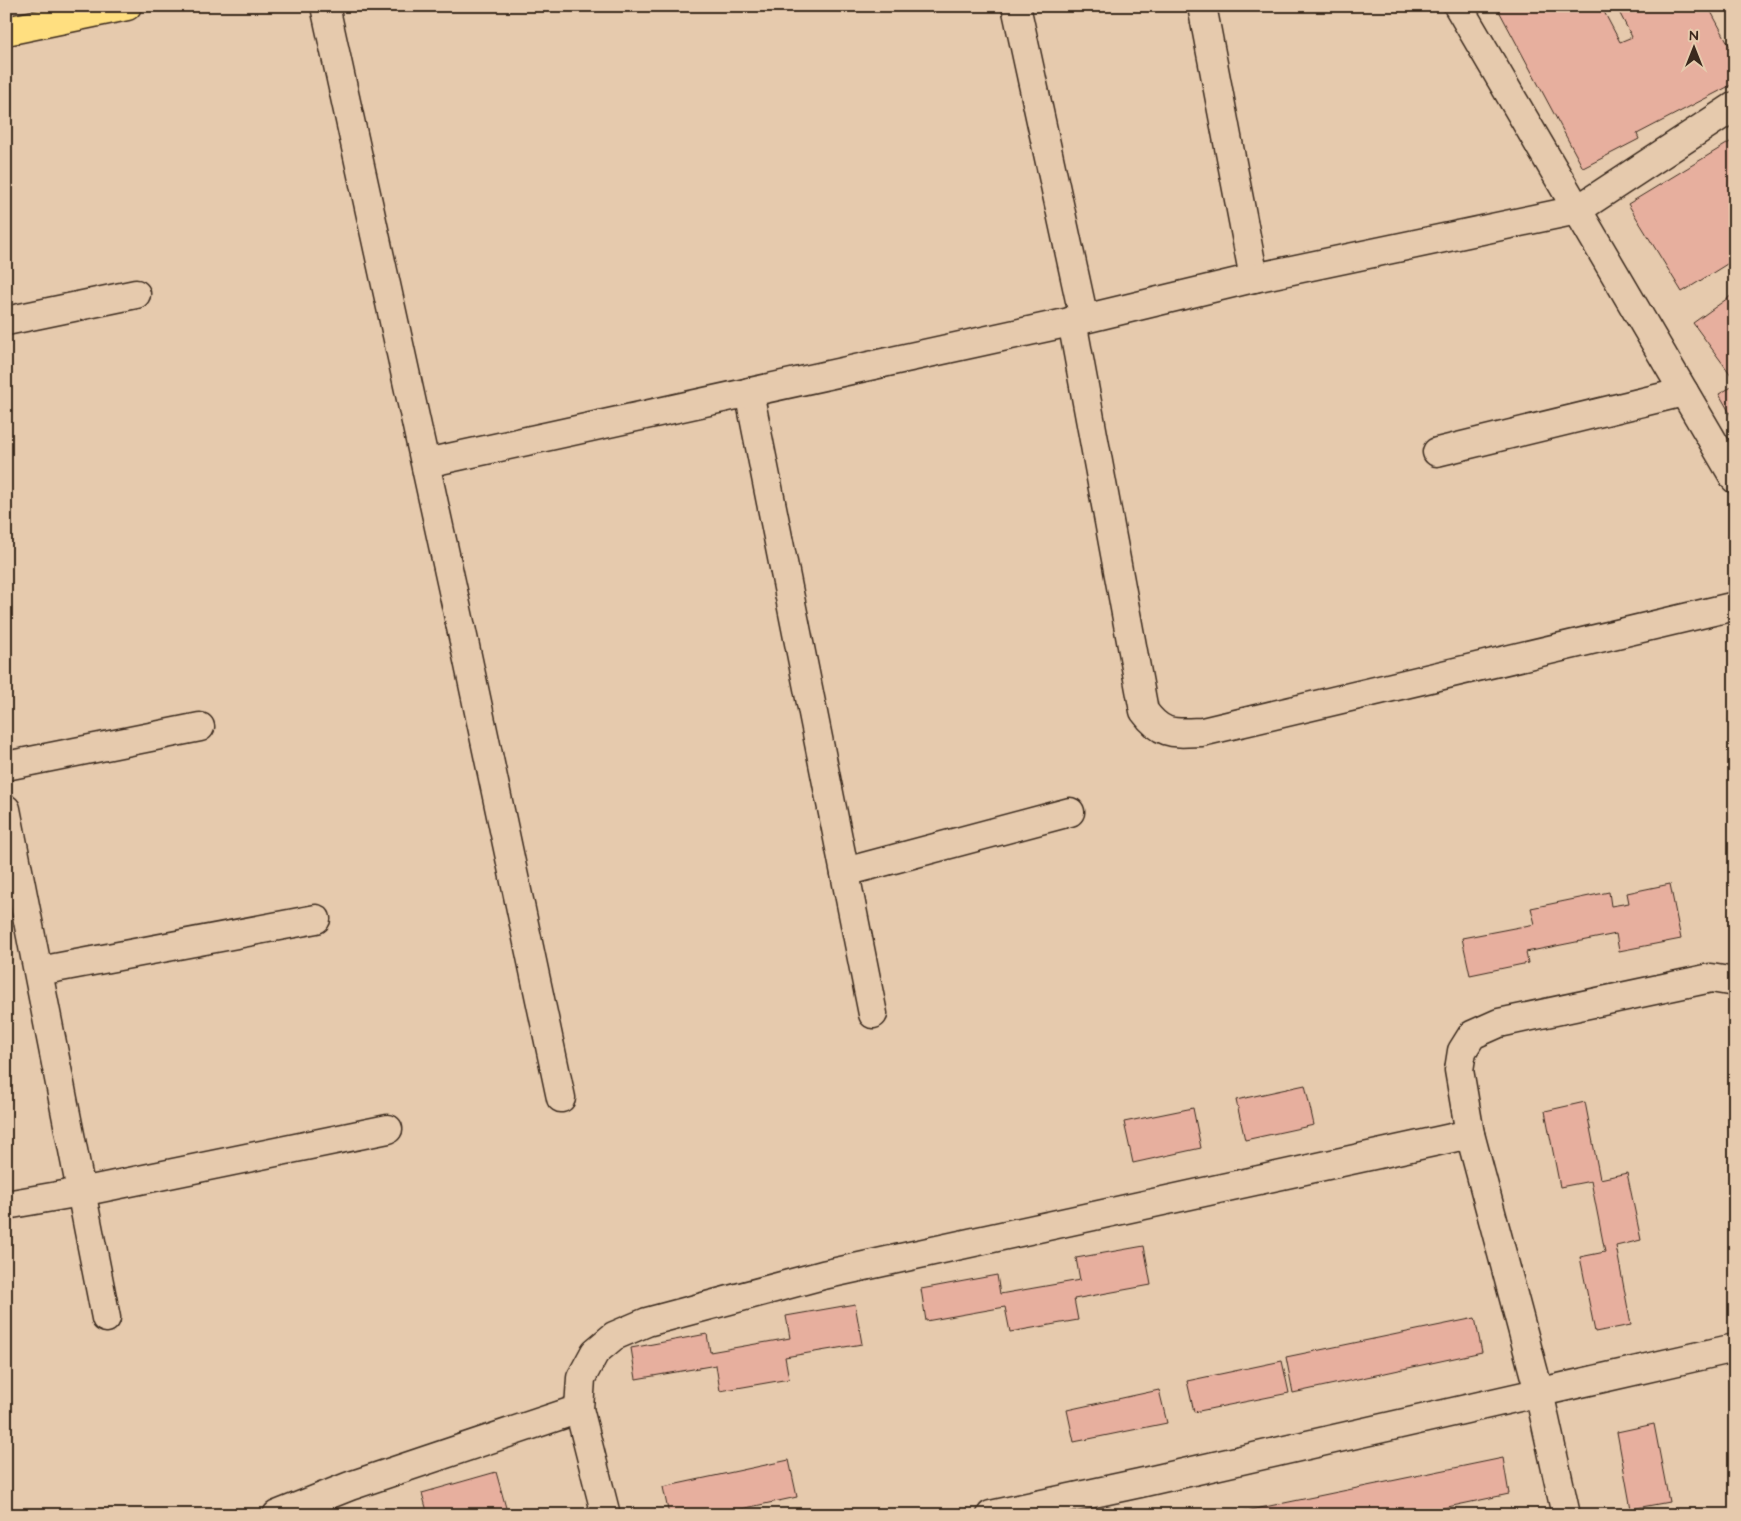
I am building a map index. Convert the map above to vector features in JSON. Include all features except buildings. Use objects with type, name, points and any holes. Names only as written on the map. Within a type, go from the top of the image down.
[{"type":"main road","points":[[6,31],[128,6]]},
{"type":"street","points":[[325,6],[426,463],[561,1098]]},
{"type":"street","points":[[1016,6],[1078,320],[1144,711],[1153,723],[1171,733],[1202,732],[1735,606]]},
{"type":"street","points":[[1202,6],[1254,278]]},
{"type":"street","points":[[1458,6],[1735,479]]},
{"type":"street","points":[[426,463],[1078,320],[1254,278],[1578,210],[1735,106]]},
{"type":"street","points":[[6,321],[136,294]]},
{"type":"street","points":[[749,392],[873,1014]]},
{"type":"street","points":[[1437,452],[1684,392]]},
{"type":"street","points":[[6,766],[200,727]]},
{"type":"street","points":[[6,809],[106,1318]]},
{"type":"street","points":[[845,872],[1070,812]]},
{"type":"street","points":[[39,971],[316,919]]},
{"type":"street","points":[[1566,1515],[1539,1392],[1470,1134],[1459,1070],[1462,1051],[1472,1035],[1499,1024],[1711,978],[1735,982]]},
{"type":"street","points":[[6,1205],[81,1192],[388,1129]]},
{"type":"street","points":[[606,1515],[579,1409],[581,1378],[595,1352],[614,1336],[647,1322],[824,1275],[1470,1134]]},
{"type":"street","points":[[991,1515],[1140,1484],[1735,1348]]},
{"type":"street","points":[[278,1515],[350,1486],[579,1409]]}]
